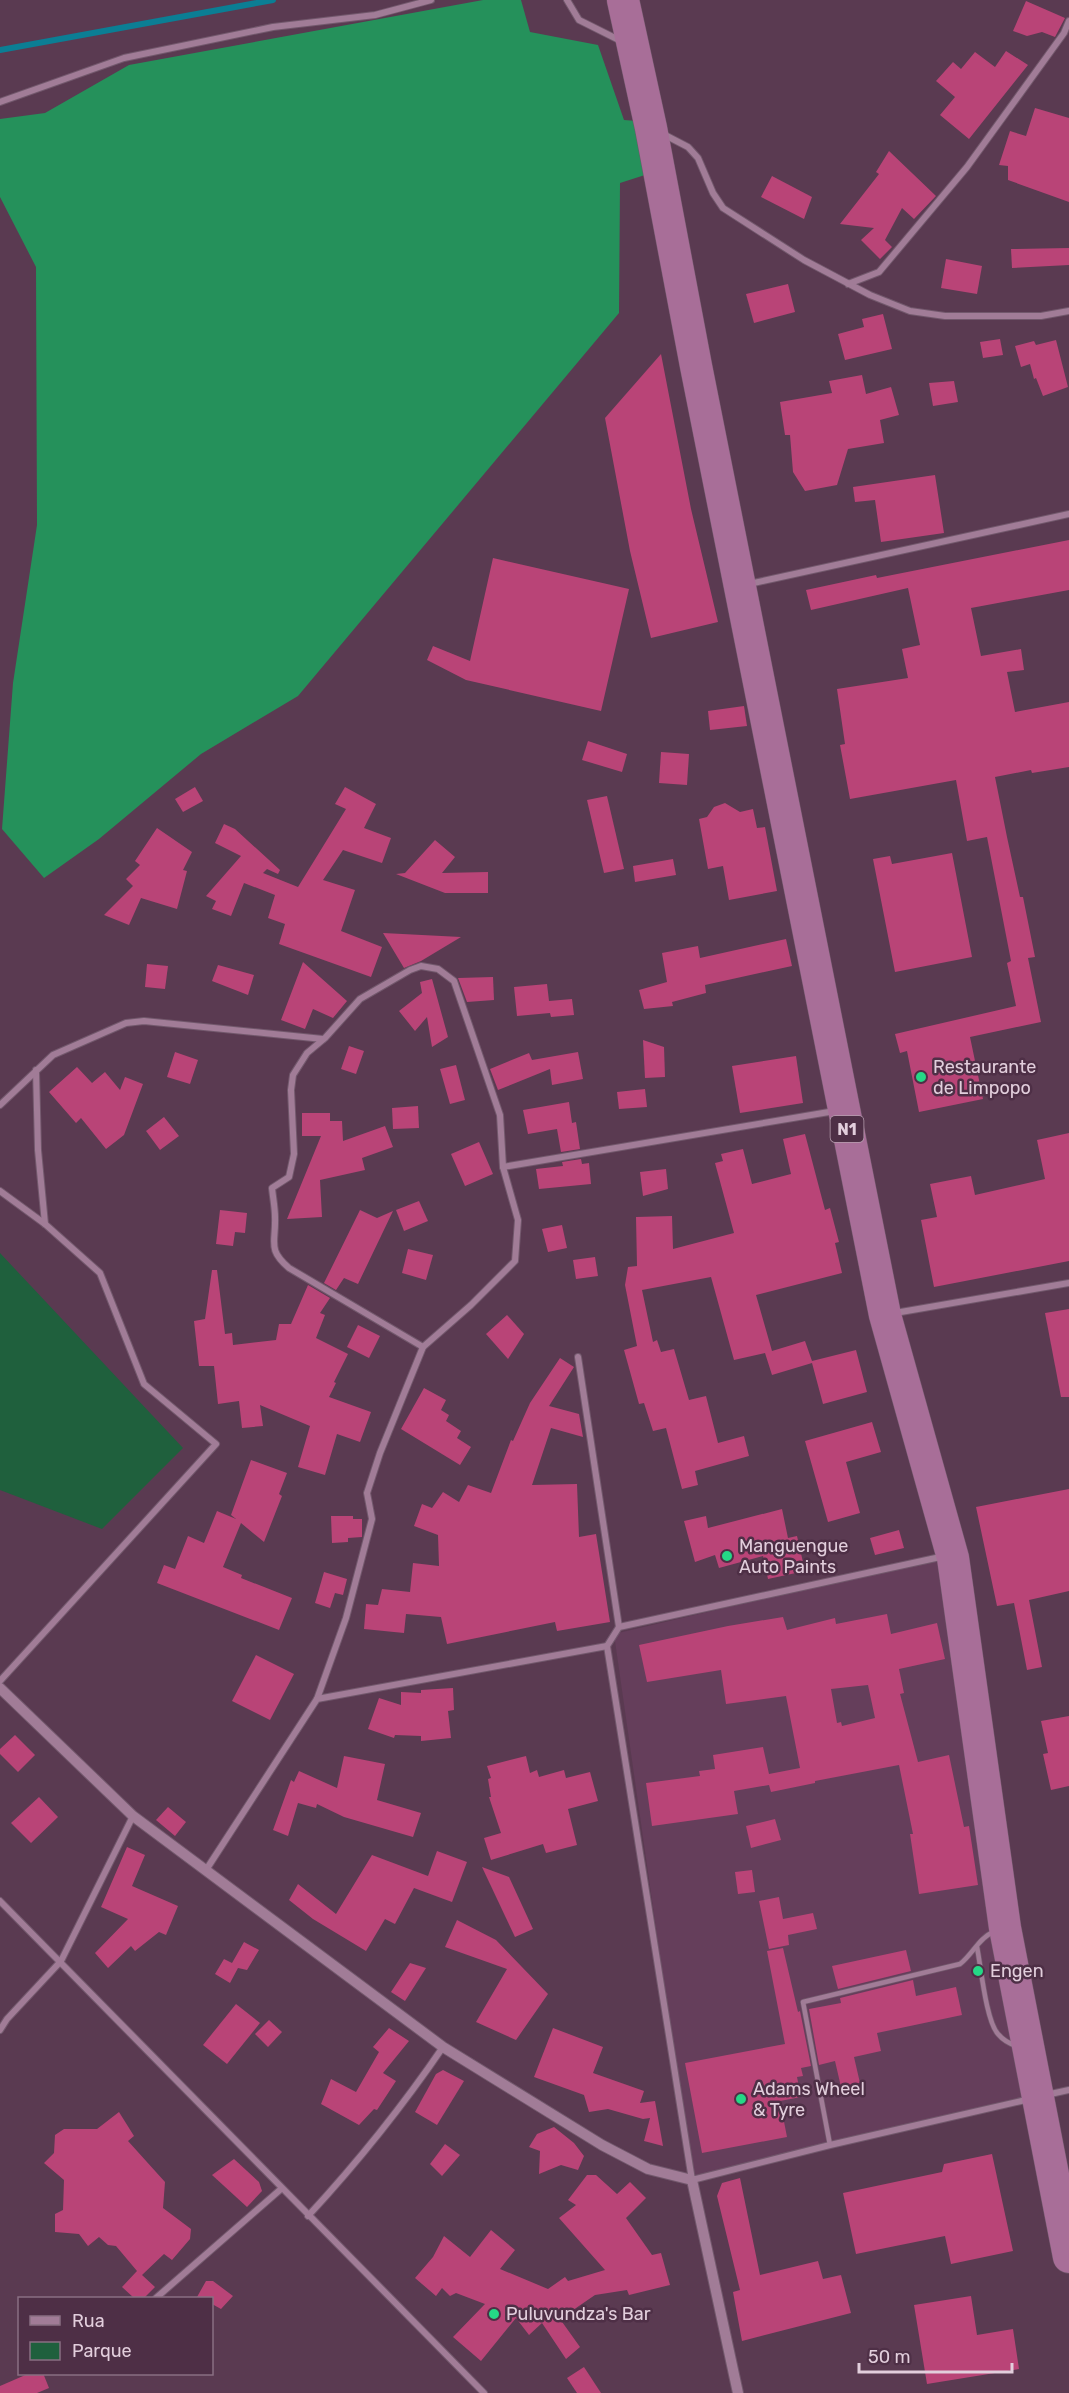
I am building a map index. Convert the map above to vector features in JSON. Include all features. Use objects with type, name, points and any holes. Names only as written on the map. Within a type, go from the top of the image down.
[{"type":"highway","name":"N1","points":[[623,0],[651,128],[885,1315],[953,1558],[1005,1928],[1069,2257]]},
{"type":"street","points":[[0,102],[124,58],[273,27],[375,15],[431,0]]},
{"type":"street","points":[[567,0],[579,20],[632,47]]},
{"type":"street","points":[[848,284],[879,272],[967,167],[1064,33],[1069,21]]},
{"type":"street","points":[[651,128],[688,147],[698,158],[713,193],[723,208],[804,260],[870,295],[910,311],[945,316],[1041,316],[1069,311]]},
{"type":"street","points":[[740,586],[1069,514]]},
{"type":"street","points":[[206,1870],[317,1699],[346,1618],[372,1519],[367,1492],[423,1347],[471,1305],[515,1261],[518,1220],[503,1167],[500,1115],[454,981],[438,969],[421,966],[360,999],[307,1053],[294,1075],[291,1090],[294,1154],[289,1177],[272,1188],[275,1218],[273,1247],[277,1258],[289,1268],[423,1347]]},
{"type":"street","points":[[0,1105],[53,1055],[126,1023],[144,1021],[322,1039]]},
{"type":"street","points":[[36,1070],[38,1150],[45,1224]]},
{"type":"street","points":[[503,1167],[843,1110]]},
{"type":"street","points":[[0,1191],[45,1224],[100,1272],[144,1384],[216,1444],[0,1681]]},
{"type":"street","points":[[885,1315],[1069,1283]]},
{"type":"street","points":[[578,1357],[619,1627],[607,1646],[692,2180],[738,2393]]},
{"type":"street","points":[[619,1627],[946,1556],[953,1558]]},
{"type":"street","points":[[317,1699],[607,1646]]},
{"type":"street","points":[[0,1688],[133,1816],[443,2047],[602,2145],[648,2169],[692,2180],[830,2145],[1069,2090]]},
{"type":"street","points":[[0,2030],[7,2019],[61,1961],[133,1816]]},
{"type":"street","points":[[0,1901],[484,2393]]},
{"type":"street","points":[[308,2216],[408,2098],[443,2047]]},
{"type":"street","points":[[157,2297],[282,2189]]},
{"type":"lane","points":[[830,2145],[803,2002],[950,1968],[960,1964],[985,1936],[1005,1928]]},
{"type":"lane","points":[[976,1947],[988,2012],[996,2033],[1009,2043],[1028,2050]]},
{"type":"shaded area","points":[[946,1556],[1038,2097],[692,2180],[614,1634]]},
{"type":"green space","points":[[483,0],[521,0],[530,32],[598,45],[624,120],[637,121],[648,174],[620,183],[619,313],[298,696],[201,754],[99,839],[44,878],[2,829],[13,683],[37,525],[36,267],[0,197],[0,119],[45,113],[129,65]]},
{"type":"green space","points":[[0,1253],[183,1448],[102,1529],[0,1490]]},
{"type":"building","points":[[1026,1],[1065,18],[1055,37],[1042,32],[1027,36],[1013,31]]},
{"type":"building","points":[[1006,51],[1028,65],[969,139],[940,115],[955,97],[936,81],[953,62],[961,69],[975,52],[995,67]]},
{"type":"building","points":[[1035,108],[1069,118],[1069,202],[1008,180],[1008,166],[999,165],[1010,131],[1026,136]]},
{"type":"building","points":[[889,151],[936,196],[914,219],[902,208],[885,240],[892,247],[880,259],[861,240],[874,228],[840,224],[879,174],[876,172]]},
{"type":"building","points":[[772,176],[812,197],[804,219],[761,197]]},
{"type":"building","points":[[1069,248],[1069,265],[1012,268],[1011,249]]},
{"type":"building","points":[[946,259],[982,266],[977,294],[941,288]]},
{"type":"building","points":[[788,284],[795,312],[754,323],[746,294]]},
{"type":"building","points":[[883,314],[892,349],[845,360],[838,334],[864,327],[862,319]]},
{"type":"building","points":[[1000,339],[1003,355],[983,358],[980,342]]},
{"type":"building","points":[[1056,340],[1068,387],[1043,396],[1036,378],[1034,379],[1030,364],[1021,367],[1015,346],[1034,341],[1036,345]]},
{"type":"building","points":[[661,354],[691,509],[718,622],[651,638],[630,551],[605,418]]},
{"type":"building","points":[[862,375],[866,394],[891,387],[899,415],[880,420],[884,443],[848,449],[837,485],[805,491],[793,472],[790,435],[785,435],[780,402],[832,393],[829,381]]},
{"type":"building","points":[[954,381],[958,402],[933,406],[929,383]]},
{"type":"building","points":[[935,475],[944,533],[881,542],[875,500],[855,502],[853,487]]},
{"type":"building","points":[[1069,540],[1069,590],[971,608],[981,656],[1021,649],[1024,670],[1007,672],[1015,712],[1069,702],[1069,767],[1032,773],[1031,770],[995,777],[1035,957],[1028,958],[1041,1022],[970,1037],[983,1099],[919,1112],[907,1051],[900,1053],[895,1034],[1016,1006],[1007,963],[1011,961],[987,837],[967,841],[956,780],[850,799],[840,745],[845,744],[837,689],[908,678],[902,649],[920,645],[908,588],[811,610],[806,590]]},
{"type":"building","points":[[493,558],[629,589],[601,711],[466,680],[427,660],[433,646],[470,661]]},
{"type":"building","points":[[744,706],[747,726],[710,730],[708,711]]},
{"type":"building","points":[[588,741],[627,754],[622,772],[582,760]]},
{"type":"building","points":[[661,752],[689,754],[687,785],[659,783]]},
{"type":"building","points":[[195,787],[203,801],[183,812],[175,799]]},
{"type":"building","points":[[345,787],[376,804],[364,828],[391,838],[382,863],[343,850],[323,880],[355,890],[341,931],[382,947],[371,977],[279,944],[285,924],[268,918],[275,895],[244,883],[231,916],[212,909],[216,901],[206,896],[241,856],[215,843],[224,824],[235,829],[280,870],[278,874],[267,869],[263,873],[298,887],[346,809],[335,804]]},
{"type":"building","points":[[607,796],[624,869],[604,873],[587,800]]},
{"type":"building","points":[[725,803],[740,812],[753,809],[757,828],[765,827],[777,891],[729,900],[723,866],[708,869],[699,819],[707,817],[714,807]]},
{"type":"building","points":[[157,828],[192,852],[183,870],[187,871],[177,909],[141,898],[129,925],[104,915],[133,886],[126,879],[140,865],[135,861]]},
{"type":"building","points":[[435,840],[455,857],[442,873],[488,872],[488,893],[445,893],[396,874],[405,873]]},
{"type":"building","points":[[952,853],[972,957],[895,972],[873,859],[890,856],[892,864]]},
{"type":"building","points":[[673,859],[676,875],[635,882],[633,866]]},
{"type":"building","points":[[383,933],[461,937],[421,961],[404,968]]},
{"type":"building","points":[[786,939],[792,966],[705,985],[706,993],[672,1002],[673,1006],[644,1009],[639,990],[667,982],[662,953],[698,946],[700,958]]},
{"type":"building","points":[[303,962],[347,1001],[333,1018],[313,1009],[305,1029],[281,1020]]},
{"type":"building","points":[[147,964],[168,966],[165,989],[145,987]]},
{"type":"building","points":[[218,965],[254,975],[248,995],[212,981]]},
{"type":"building","points":[[493,977],[494,1000],[467,1002],[458,978]]},
{"type":"building","points":[[432,979],[448,1037],[432,1047],[427,1017],[415,1031],[399,1011],[422,993],[420,982]]},
{"type":"building","points":[[547,984],[549,1001],[572,999],[574,1015],[551,1017],[550,1013],[517,1016],[514,987]]},
{"type":"building","points":[[643,1040],[664,1047],[665,1077],[645,1078]]},
{"type":"building","points":[[349,1046],[364,1051],[356,1074],[341,1069]]},
{"type":"building","points":[[175,1052],[198,1060],[190,1084],[167,1077]]},
{"type":"building","points":[[578,1052],[583,1079],[552,1085],[550,1069],[498,1090],[490,1069],[529,1053],[532,1060]]},
{"type":"building","points":[[796,1056],[803,1103],[740,1113],[732,1066]]},
{"type":"building","points":[[456,1065],[465,1100],[450,1104],[440,1069]]},
{"type":"building","points":[[77,1067],[92,1083],[105,1072],[120,1090],[125,1077],[143,1084],[124,1135],[106,1149],[81,1118],[76,1123],[49,1092]]},
{"type":"building","points":[[645,1089],[647,1107],[619,1109],[617,1092]]},
{"type":"building","points":[[569,1102],[572,1123],[576,1122],[580,1149],[561,1152],[557,1129],[528,1134],[523,1110]]},
{"type":"building","points":[[418,1106],[419,1128],[393,1129],[392,1108]]},
{"type":"building","points":[[302,1113],[330,1113],[330,1121],[342,1121],[343,1141],[385,1126],[393,1147],[362,1158],[365,1170],[320,1180],[322,1217],[287,1219],[321,1136],[302,1136]]},
{"type":"building","points":[[164,1117],[179,1136],[160,1150],[146,1131]]},
{"type":"building","points":[[1069,1133],[1069,1261],[934,1287],[921,1220],[937,1217],[930,1184],[971,1176],[975,1195],[1045,1179],[1037,1140]]},
{"type":"building","points":[[805,1134],[825,1210],[830,1208],[839,1242],[835,1243],[842,1273],[756,1295],[772,1351],[805,1341],[812,1361],[856,1350],[867,1392],[823,1404],[812,1363],[772,1375],[765,1353],[734,1360],[711,1277],[642,1290],[653,1342],[657,1340],[661,1352],[674,1349],[689,1400],[706,1396],[718,1443],[744,1436],[749,1456],[695,1471],[698,1485],[682,1489],[666,1428],[653,1431],[644,1403],[639,1404],[624,1350],[637,1346],[625,1285],[628,1267],[637,1266],[636,1217],[672,1216],[673,1249],[734,1233],[715,1163],[723,1161],[721,1154],[743,1149],[752,1184],[791,1174],[783,1139]]},
{"type":"building","points":[[479,1142],[493,1174],[465,1186],[451,1154]]},
{"type":"building","points":[[581,1159],[582,1164],[589,1163],[591,1184],[539,1189],[536,1169],[563,1166],[562,1162]]},
{"type":"building","points":[[666,1169],[668,1189],[643,1196],[640,1172]]},
{"type":"building","points":[[419,1201],[428,1221],[404,1231],[396,1210]]},
{"type":"building","points":[[220,1210],[247,1213],[245,1233],[235,1232],[233,1246],[216,1244]]},
{"type":"building","points":[[360,1210],[377,1218],[393,1211],[358,1284],[344,1278],[336,1290],[324,1283]]},
{"type":"building","points":[[562,1225],[567,1248],[548,1252],[542,1229]]},
{"type":"building","points":[[408,1249],[433,1255],[426,1280],[402,1273]]},
{"type":"building","points":[[595,1257],[598,1276],[576,1279],[573,1260]]},
{"type":"building","points":[[212,1270],[217,1270],[225,1334],[232,1333],[233,1345],[276,1340],[279,1324],[291,1324],[308,1285],[330,1298],[320,1313],[325,1315],[316,1338],[348,1354],[329,1397],[371,1412],[360,1442],[337,1434],[325,1475],[298,1467],[310,1426],[260,1405],[263,1426],[242,1428],[239,1401],[218,1404],[214,1366],[199,1366],[194,1321],[205,1319]]},
{"type":"building","points":[[1069,1309],[1069,1397],[1061,1397],[1045,1313]]},
{"type":"building","points":[[507,1315],[524,1334],[508,1359],[486,1334]]},
{"type":"building","points":[[358,1325],[380,1336],[369,1358],[347,1347]]},
{"type":"building","points":[[560,1358],[574,1367],[549,1406],[579,1414],[583,1437],[551,1428],[532,1485],[577,1484],[579,1537],[596,1534],[610,1622],[557,1631],[555,1622],[447,1644],[441,1617],[406,1614],[404,1633],[364,1629],[366,1604],[378,1605],[382,1589],[410,1592],[413,1563],[439,1566],[438,1535],[414,1526],[422,1504],[432,1508],[443,1492],[459,1502],[468,1485],[491,1493],[511,1440],[513,1441],[530,1403]]},
{"type":"building","points":[[424,1388],[446,1400],[441,1410],[449,1415],[446,1421],[461,1431],[457,1438],[471,1447],[460,1465],[401,1429]]},
{"type":"building","points":[[872,1422],[881,1452],[846,1462],[860,1513],[828,1522],[805,1441]]},
{"type":"building","points":[[251,1460],[287,1473],[279,1494],[282,1496],[264,1542],[241,1523],[223,1567],[242,1575],[241,1578],[292,1598],[279,1630],[157,1583],[164,1565],[175,1569],[188,1536],[204,1543],[217,1511],[236,1519],[231,1515]]},
{"type":"building","points":[[1069,1489],[1069,1591],[1029,1600],[1042,1667],[1027,1670],[1014,1603],[997,1606],[976,1507]]},
{"type":"building","points":[[782,1509],[788,1538],[797,1536],[805,1571],[768,1579],[763,1556],[719,1568],[715,1555],[695,1562],[684,1521],[706,1516],[708,1528]]},
{"type":"building","points":[[331,1516],[353,1516],[353,1519],[362,1519],[362,1537],[348,1538],[348,1542],[332,1543]]},
{"type":"building","points":[[899,1530],[904,1548],[875,1555],[870,1538]]},
{"type":"building","points":[[324,1572],[347,1579],[343,1595],[335,1593],[330,1608],[315,1603]]},
{"type":"building","points":[[887,1614],[891,1634],[937,1623],[945,1659],[899,1669],[904,1693],[900,1694],[918,1762],[949,1755],[964,1827],[969,1826],[978,1885],[919,1894],[910,1834],[913,1834],[899,1765],[771,1792],[769,1785],[734,1791],[738,1814],[652,1826],[646,1783],[700,1776],[699,1771],[715,1769],[713,1755],[763,1747],[769,1774],[800,1768],[786,1696],[726,1704],[721,1670],[647,1682],[639,1645],[783,1617],[787,1630],[835,1618],[836,1624]],"holes":[[[868,1685],[875,1718],[842,1726],[841,1722],[837,1723],[831,1689]]]},
{"type":"building","points":[[256,1655],[294,1674],[270,1720],[232,1701]]},
{"type":"building","points":[[453,1688],[454,1710],[448,1711],[451,1738],[421,1741],[421,1736],[395,1735],[394,1738],[368,1729],[379,1698],[401,1705],[401,1692],[421,1693],[421,1690]]},
{"type":"building","points":[[1069,1716],[1069,1786],[1051,1790],[1043,1754],[1048,1753],[1041,1721]]},
{"type":"building","points":[[15,1735],[35,1755],[18,1772],[0,1754],[0,1749]]},
{"type":"building","points":[[344,1756],[385,1764],[377,1800],[421,1813],[413,1837],[344,1817],[317,1804],[316,1808],[298,1803],[288,1836],[273,1830],[291,1780],[294,1782],[299,1771],[337,1788]]},
{"type":"building","points":[[526,1756],[530,1773],[537,1770],[539,1777],[564,1770],[566,1778],[590,1772],[598,1801],[568,1809],[577,1845],[546,1853],[543,1844],[491,1860],[484,1838],[501,1833],[489,1797],[491,1797],[488,1779],[491,1778],[487,1766]]},
{"type":"building","points":[[39,1797],[58,1817],[31,1843],[11,1823]]},
{"type":"building","points":[[168,1807],[186,1822],[175,1836],[156,1820]]},
{"type":"building","points":[[775,1819],[781,1840],[751,1848],[746,1826]]},
{"type":"building","points":[[127,1847],[145,1855],[132,1886],[178,1906],[166,1935],[159,1932],[135,1951],[131,1946],[108,1968],[95,1953],[128,1919],[101,1907]]},
{"type":"building","points":[[437,1851],[467,1862],[452,1902],[414,1888],[395,1924],[385,1919],[366,1951],[313,1919],[289,1900],[298,1884],[336,1914],[372,1855],[428,1876]]},
{"type":"building","points":[[482,1867],[509,1877],[533,1929],[515,1937]]},
{"type":"building","points":[[752,1870],[755,1892],[738,1894],[735,1872]]},
{"type":"building","points":[[779,1897],[783,1919],[813,1913],[817,1929],[788,1935],[789,1945],[769,1949],[759,1901]]},
{"type":"building","points":[[457,1920],[496,1940],[548,1994],[516,2040],[476,2022],[507,1969],[445,1947]]},
{"type":"building","points":[[244,1942],[259,1950],[247,1970],[238,1968],[230,1983],[215,1974],[224,1959],[232,1963]]},
{"type":"building","name":"Adams Wheel & Tyre","points":[[783,1948],[798,2012],[800,2011],[811,2066],[801,2068],[803,2076],[797,2077],[801,2097],[780,2101],[787,2137],[702,2153],[685,2063],[785,2044],[767,1951]]},
{"type":"building","points":[[906,1950],[911,1971],[838,1989],[832,1966]]},
{"type":"building","points":[[410,1963],[426,1968],[405,2001],[391,1992]]},
{"type":"building","points":[[913,1980],[916,1996],[956,1987],[962,2015],[877,2033],[881,2051],[854,2057],[860,2083],[841,2087],[835,2061],[819,2065],[809,2009],[841,2003],[840,1998]]},
{"type":"building","points":[[236,2004],[260,2023],[227,2064],[203,2045]]},
{"type":"building","points":[[269,2020],[282,2032],[268,2047],[255,2034]]},
{"type":"building","points":[[389,2028],[409,2041],[383,2073],[396,2081],[377,2110],[374,2109],[359,2125],[321,2104],[331,2079],[356,2092],[379,2052],[373,2047]]},
{"type":"building","points":[[553,2028],[603,2047],[593,2073],[644,2091],[640,2103],[655,2101],[663,2146],[644,2141],[650,2118],[643,2119],[608,2109],[589,2112],[584,2095],[534,2077]]},
{"type":"building","points":[[443,2070],[464,2081],[437,2125],[415,2112],[436,2074]]},
{"type":"building","points":[[119,2112],[134,2136],[128,2141],[165,2182],[163,2208],[191,2229],[190,2239],[172,2260],[164,2254],[142,2275],[155,2287],[145,2297],[133,2297],[122,2287],[137,2271],[116,2246],[108,2245],[99,2237],[88,2246],[79,2234],[55,2232],[55,2214],[63,2210],[64,2180],[44,2163],[54,2153],[55,2135],[64,2129],[97,2129]]},
{"type":"building","points":[[554,2127],[574,2143],[584,2156],[578,2170],[561,2165],[539,2174],[540,2151],[529,2147],[537,2134]]},
{"type":"building","points":[[445,2144],[460,2155],[442,2176],[430,2164]]},
{"type":"building","points":[[992,2154],[1013,2251],[951,2264],[945,2236],[856,2254],[843,2193],[942,2172],[944,2164]]},
{"type":"building","points":[[234,2159],[259,2182],[262,2191],[247,2207],[212,2175]]},
{"type":"building","points":[[587,2175],[596,2175],[617,2194],[630,2182],[646,2198],[626,2218],[652,2255],[661,2253],[670,2285],[629,2295],[627,2290],[595,2295],[560,2319],[580,2347],[566,2359],[542,2323],[529,2335],[516,2318],[481,2361],[453,2337],[485,2304],[456,2293],[450,2296],[442,2288],[436,2296],[415,2278],[433,2257],[444,2236],[470,2257],[491,2230],[515,2250],[500,2269],[548,2289],[565,2277],[568,2281],[605,2270],[559,2218],[576,2205],[568,2200]]},
{"type":"building","points":[[740,2178],[760,2275],[818,2261],[823,2279],[841,2275],[851,2313],[742,2341],[733,2292],[740,2290],[717,2196],[722,2183]]},
{"type":"building","points":[[206,2281],[213,2281],[233,2296],[221,2309],[213,2305],[213,2297],[197,2297]]},
{"type":"building","points":[[971,2296],[977,2335],[1013,2329],[1019,2369],[927,2384],[914,2305]]},
{"type":"building","points":[[584,2367],[601,2393],[577,2393],[567,2378]]},
{"type":"building","points":[[25,2375],[44,2375],[49,2388],[37,2393],[0,2393],[0,2386]]},
{"type":"waterway","points":[[0,50],[273,0]]},
{"type":"place","name":"Restaurante de Limpopo","points":[[921,1077]]},
{"type":"place","name":"Manguengue Auto Paints","points":[[727,1556]]},
{"type":"place","name":"Engen","points":[[978,1971]]},
{"type":"place","name":"Adams Wheel & Tyre","points":[[741,2099]]},
{"type":"place","name":"Puluvundza's Bar","points":[[494,2314]]}]
